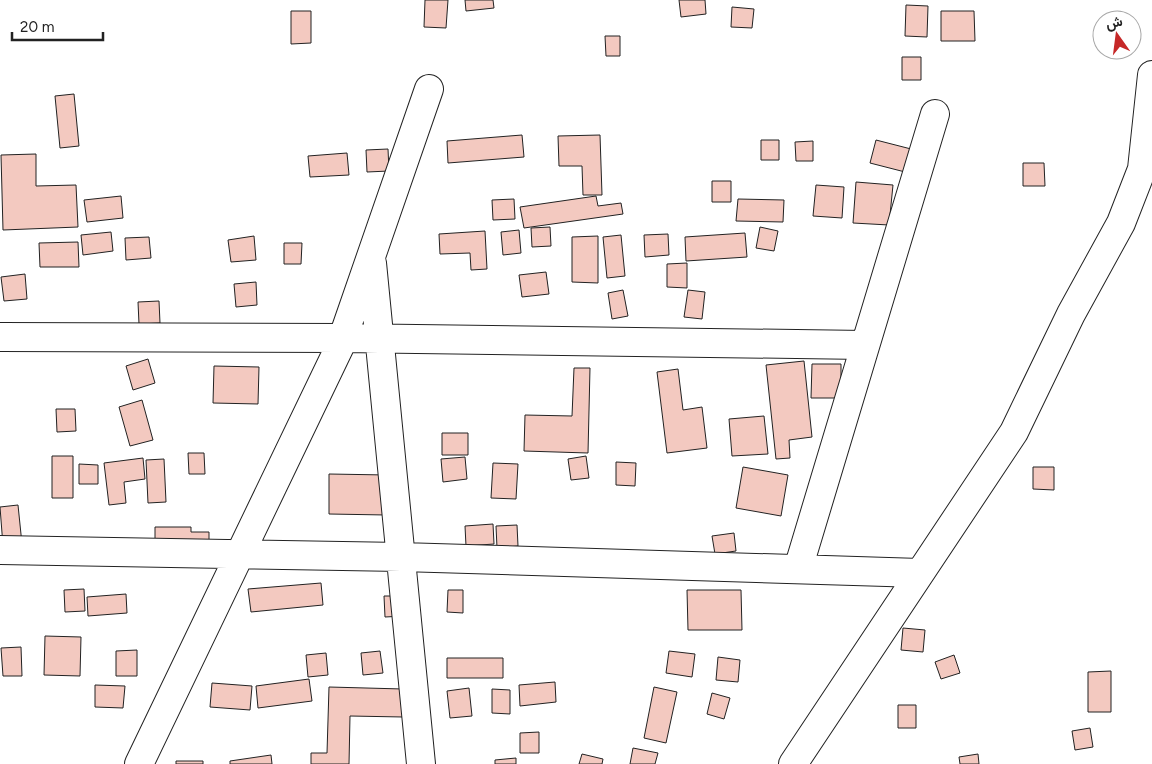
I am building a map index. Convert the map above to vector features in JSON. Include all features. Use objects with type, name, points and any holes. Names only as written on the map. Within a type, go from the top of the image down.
[{"type":"street","points":[[793,764],[1014,432],[1071,314],[1121,223],[1142,169],[1152,75]]},
{"type":"street","points":[[138,764],[342,338],[429,89]]},
{"type":"street","points":[[798,569],[935,114]]},
{"type":"street","points":[[372,254],[421,764]]},
{"type":"street","points":[[0,337],[342,338],[865,344]]},
{"type":"street","points":[[0,550],[401,556],[920,573]]},
{"type":"building","points":[[425,0],[448,0],[446,28],[424,27]]},
{"type":"building","points":[[465,0],[493,0],[494,8],[466,11]]},
{"type":"building","points":[[679,0],[705,0],[706,14],[681,17]]},
{"type":"building","points":[[906,5],[928,6],[927,37],[905,36]]},
{"type":"building","points":[[732,7],[754,9],[752,28],[731,27]]},
{"type":"building","points":[[291,11],[311,11],[311,43],[291,44]]},
{"type":"building","points":[[941,11],[974,11],[975,41],[941,41]]},
{"type":"building","points":[[605,36],[620,36],[620,56],[606,56]]},
{"type":"building","points":[[902,57],[921,57],[921,80],[902,80]]},
{"type":"building","points":[[74,94],[79,146],[60,148],[55,96]]},
{"type":"building","points":[[522,135],[524,157],[448,163],[447,141]]},
{"type":"building","points":[[600,135],[602,195],[583,195],[582,166],[559,166],[558,136]]},
{"type":"building","points":[[761,140],[779,140],[779,160],[761,160]]},
{"type":"building","points":[[876,140],[915,150],[909,173],[870,163]]},
{"type":"building","points":[[813,141],[813,161],[796,161],[795,142]]},
{"type":"building","points":[[388,149],[389,171],[367,172],[366,150]]},
{"type":"building","points":[[347,153],[349,175],[310,177],[308,156]]},
{"type":"building","points":[[36,154],[36,186],[76,185],[78,227],[3,230],[1,155]]},
{"type":"building","points":[[1023,163],[1044,163],[1045,186],[1023,186]]},
{"type":"building","points":[[712,181],[731,181],[731,202],[712,202]]},
{"type":"building","points":[[856,182],[893,185],[889,225],[853,223]]},
{"type":"building","points":[[816,185],[844,187],[842,218],[813,216]]},
{"type":"building","points":[[121,196],[123,218],[87,222],[84,200]]},
{"type":"building","points":[[596,196],[598,206],[621,203],[623,214],[524,228],[520,207]]},
{"type":"building","points":[[514,199],[515,219],[493,220],[492,200]]},
{"type":"building","points":[[738,199],[784,200],[783,222],[736,221]]},
{"type":"building","points":[[550,227],[551,246],[532,247],[531,228]]},
{"type":"building","points":[[760,227],[778,231],[774,251],[756,248]]},
{"type":"building","points":[[519,230],[521,253],[503,255],[501,232]]},
{"type":"building","points":[[485,231],[487,269],[471,270],[470,253],[440,254],[439,234]]},
{"type":"building","points":[[111,232],[113,251],[83,255],[81,235]]},
{"type":"building","points":[[745,233],[747,257],[686,261],[685,237]]},
{"type":"building","points":[[668,234],[669,255],[645,257],[644,235]]},
{"type":"building","points":[[621,235],[625,276],[607,278],[603,237]]},
{"type":"building","points":[[254,236],[256,260],[231,262],[228,240]]},
{"type":"building","points":[[598,236],[598,283],[572,282],[572,237]]},
{"type":"building","points":[[149,237],[151,258],[126,260],[125,238]]},
{"type":"building","points":[[78,242],[79,267],[40,267],[39,243]]},
{"type":"building","points":[[284,243],[302,243],[301,264],[284,264]]},
{"type":"building","points":[[687,263],[687,288],[667,287],[667,264]]},
{"type":"building","points":[[546,272],[549,294],[522,297],[519,275]]},
{"type":"building","points":[[25,274],[27,299],[4,301],[1,277]]},
{"type":"building","points":[[256,282],[257,305],[236,307],[234,284]]},
{"type":"building","points":[[623,290],[628,316],[612,319],[608,293]]},
{"type":"building","points":[[688,290],[705,292],[702,319],[684,317]]},
{"type":"building","points":[[159,301],[160,323],[139,324],[138,302]]},
{"type":"building","points":[[148,359],[155,383],[133,390],[126,366]]},
{"type":"building","points":[[804,361],[812,437],[789,440],[790,458],[776,459],[766,365]]},
{"type":"building","points":[[812,364],[841,364],[841,398],[811,398]]},
{"type":"building","points":[[214,366],[259,367],[258,404],[213,403]]},
{"type":"building","points":[[574,368],[590,368],[588,453],[524,451],[525,415],[572,416]]},
{"type":"building","points":[[678,369],[683,410],[702,407],[707,448],[667,453],[657,372]]},
{"type":"building","points":[[142,400],[153,440],[130,446],[119,407]]},
{"type":"building","points":[[56,409],[75,409],[76,431],[57,432]]},
{"type":"building","points":[[764,416],[768,454],[732,456],[729,419]]},
{"type":"building","points":[[442,433],[468,433],[468,455],[442,455]]},
{"type":"building","points":[[188,453],[204,453],[205,474],[189,474]]},
{"type":"building","points":[[52,456],[73,456],[73,498],[52,498]]},
{"type":"building","points":[[586,456],[589,478],[571,480],[568,459]]},
{"type":"building","points":[[465,457],[467,479],[443,482],[441,459]]},
{"type":"building","points":[[143,458],[145,479],[124,482],[126,503],[109,505],[104,463]]},
{"type":"building","points":[[164,459],[166,502],[148,503],[146,460]]},
{"type":"building","points":[[616,462],[636,463],[635,486],[616,485]]},
{"type":"building","points":[[493,463],[518,464],[516,499],[491,498]]},
{"type":"building","points":[[79,464],[98,465],[98,484],[79,484]]},
{"type":"building","points":[[743,467],[788,475],[781,516],[736,508]]},
{"type":"building","points":[[1033,467],[1054,467],[1054,490],[1033,489]]},
{"type":"building","points":[[329,474],[387,475],[386,515],[329,514]]},
{"type":"building","points":[[18,505],[22,544],[3,546],[0,507]]},
{"type":"building","points":[[493,524],[494,544],[466,546],[465,526]]},
{"type":"building","points":[[517,525],[518,546],[497,548],[496,526]]},
{"type":"building","points":[[155,527],[191,527],[191,532],[209,532],[209,549],[155,549]]},
{"type":"building","points":[[734,533],[736,551],[715,554],[712,536]]},
{"type":"building","points":[[321,583],[323,605],[251,612],[248,589]]},
{"type":"building","points":[[84,589],[85,611],[65,612],[64,590]]},
{"type":"building","points":[[448,590],[463,590],[463,613],[447,612]]},
{"type":"building","points":[[687,590],[741,590],[742,630],[688,630]]},
{"type":"building","points":[[126,594],[127,613],[88,616],[87,597]]},
{"type":"building","points":[[384,596],[403,596],[404,616],[385,617]]},
{"type":"building","points":[[903,628],[925,630],[923,652],[901,650]]},
{"type":"building","points":[[45,636],[81,637],[80,676],[44,675]]},
{"type":"building","points":[[21,647],[22,676],[3,676],[1,648]]},
{"type":"building","points":[[137,650],[137,676],[116,676],[116,651]]},
{"type":"building","points":[[380,651],[383,673],[363,675],[361,653]]},
{"type":"building","points":[[669,651],[695,654],[692,677],[666,673]]},
{"type":"building","points":[[326,653],[328,675],[308,677],[306,655]]},
{"type":"building","points":[[954,655],[960,673],[941,679],[935,662]]},
{"type":"building","points":[[718,657],[740,660],[738,682],[716,680]]},
{"type":"building","points":[[447,658],[503,658],[503,678],[447,678]]},
{"type":"building","points":[[1111,671],[1111,712],[1088,712],[1088,672]]},
{"type":"building","points":[[309,679],[312,701],[258,708],[256,686]]},
{"type":"building","points":[[555,682],[556,702],[520,706],[519,685]]},
{"type":"building","points":[[212,683],[252,686],[250,710],[210,707]]},
{"type":"building","points":[[95,685],[125,686],[123,708],[95,707]]},
{"type":"building","points":[[329,687],[403,689],[403,717],[350,716],[349,764],[311,764],[311,753],[327,753]]},
{"type":"building","points":[[654,687],[677,692],[666,743],[644,738]]},
{"type":"building","points":[[469,688],[472,716],[450,718],[447,691]]},
{"type":"building","points":[[492,689],[510,690],[510,714],[492,713]]},
{"type":"building","points":[[712,693],[730,698],[724,719],[707,714]]},
{"type":"building","points":[[898,705],[916,705],[916,728],[898,728]]},
{"type":"building","points":[[1090,728],[1093,747],[1075,750],[1072,731]]},
{"type":"building","points":[[539,732],[539,753],[520,753],[520,733]]},
{"type":"building","points":[[633,748],[658,753],[655,764],[630,764]]},
{"type":"building","points":[[582,754],[603,759],[602,764],[579,764]]},
{"type":"building","points":[[978,754],[979,764],[960,764],[959,757]]},
{"type":"building","points":[[271,755],[272,764],[230,764],[230,761]]},
{"type":"building","points":[[516,758],[516,764],[495,764],[495,760]]},
{"type":"building","points":[[176,761],[203,761],[203,764],[176,764]]}]
